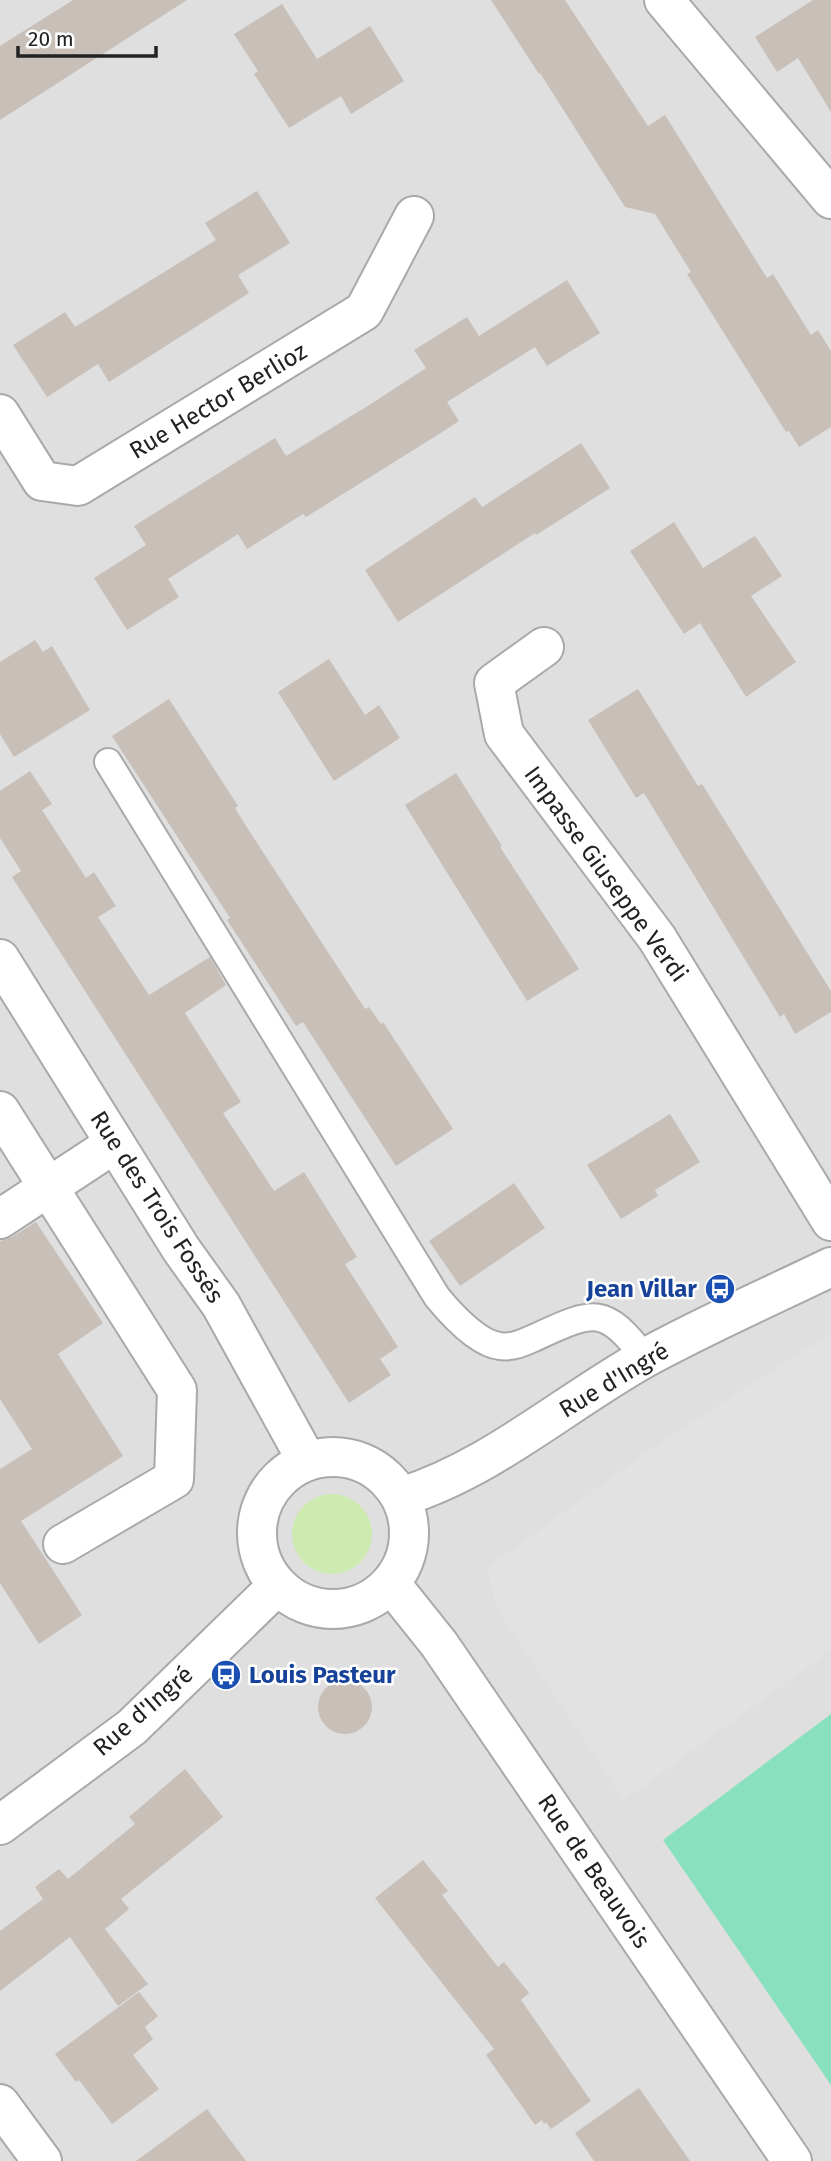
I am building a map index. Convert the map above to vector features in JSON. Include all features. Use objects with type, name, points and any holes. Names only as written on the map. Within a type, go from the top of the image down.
[{"type":"street","points":[[664,0],[831,199]]},
{"type":"street","name":"Rue Hector Berlioz","points":[[0,414],[42,481],[78,486],[365,311],[414,216]]},
{"type":"street","name":"Impasse Giuseppe Verdi","points":[[544,647],[494,682],[504,734],[657,938],[831,1221]]},
{"type":"street","name":"Rue des Trois Fossés","points":[[0,959],[181,1249],[222,1305],[307,1461]]},
{"type":"street","points":[[0,1111],[177,1390],[174,1479],[63,1544]]},
{"type":"street","points":[[0,1219],[114,1144]]},
{"type":"street","name":"Rue d'Ingré","points":[[401,1497],[433,1487],[472,1467],[645,1358],[831,1267]]},
{"type":"street","points":[[328,1456],[350,1458],[371,1466],[388,1479],[401,1497],[409,1519],[409,1542],[403,1564],[391,1584],[371,1600],[347,1609],[322,1609],[298,1602],[277,1587],[264,1565],[257,1541],[258,1515],[268,1492],[285,1473],[307,1461],[328,1456]]},
{"type":"street","name":"Rue de Beauvois","points":[[391,1584],[439,1644],[792,2161]]},
{"type":"street","name":"Rue d'Ingré","points":[[0,1825],[132,1727],[277,1587]]},
{"type":"street","points":[[0,2104],[41,2161]]},
{"type":"lane","points":[[108,762],[437,1297],[456,1319],[477,1336],[498,1347],[520,1344],[580,1319],[601,1316],[625,1333],[645,1358]]},
{"type":"shaded area","points":[[0,0],[831,0],[831,2161],[0,2161]]},
{"type":"shaded area","points":[[831,1333],[831,1650],[624,1800],[497,1608],[487,1568],[657,1445]]},
{"type":"green space","points":[[332,1494],[347,1497],[360,1506],[369,1519],[372,1534],[369,1549],[360,1562],[347,1571],[332,1574],[317,1571],[304,1562],[295,1549],[292,1534],[295,1519],[304,1506],[317,1497]]},
{"type":"green space","points":[[831,1714],[831,2085],[663,1840]]},
{"type":"building","points":[[73,0],[187,0],[0,120],[0,46]]},
{"type":"building","points":[[491,0],[565,0],[648,126],[665,115],[767,278],[773,274],[811,335],[818,330],[831,351],[831,427],[799,447],[789,431],[786,432],[687,274],[691,272],[655,214],[625,207]]},
{"type":"building","points":[[813,0],[831,0],[831,112],[798,58],[777,72],[755,37]]},
{"type":"building","points":[[282,4],[317,59],[370,26],[404,81],[351,114],[341,96],[289,128],[254,74],[258,71],[234,34]]},
{"type":"building","points":[[257,191],[290,243],[238,275],[249,293],[109,382],[98,364],[47,397],[13,345],[65,312],[75,327],[216,240],[205,223]]},
{"type":"building","points":[[567,280],[600,333],[547,366],[535,347],[447,402],[459,421],[306,517],[303,514],[247,549],[238,534],[168,579],[179,597],[127,630],[94,578],[146,545],[134,526],[275,438],[286,456],[374,402],[426,368],[414,350],[467,317],[479,336]]},
{"type":"building","points":[[581,443],[610,488],[398,622],[365,570],[475,497],[482,507]]},
{"type":"building","points":[[674,522],[703,568],[755,536],[782,576],[751,596],[796,662],[746,697],[700,623],[684,634],[630,551]]},
{"type":"building","points":[[35,640],[43,652],[52,646],[90,710],[14,757],[0,734],[0,662]]},
{"type":"building","points":[[329,659],[365,715],[379,705],[400,738],[334,781],[278,692]]},
{"type":"building","points":[[638,689],[698,786],[702,784],[831,991],[831,1012],[795,1034],[784,1014],[780,1017],[644,793],[636,798],[588,720]]},
{"type":"building","points":[[169,699],[238,806],[235,808],[246,826],[365,1009],[369,1007],[381,1024],[383,1022],[453,1129],[396,1166],[303,1022],[296,1026],[227,920],[230,918],[112,736]]},
{"type":"building","points":[[30,771],[52,804],[42,810],[86,878],[94,872],[116,906],[98,917],[149,995],[210,957],[226,985],[185,1013],[241,1102],[223,1113],[274,1191],[304,1172],[357,1257],[345,1264],[398,1347],[380,1359],[391,1375],[349,1403],[12,877],[21,871],[0,838],[0,791]]},
{"type":"building","points":[[456,773],[579,969],[527,1001],[405,805]]},
{"type":"building","points":[[670,1114],[700,1162],[655,1190],[658,1196],[621,1219],[587,1165]]},
{"type":"building","points":[[514,1183],[545,1228],[460,1286],[429,1241]]},
{"type":"building","points":[[36,1222],[103,1323],[58,1354],[123,1456],[21,1521],[82,1615],[39,1644],[0,1583],[0,1469],[32,1449],[0,1399],[0,1241]]},
{"type":"building","points":[[345,1680],[364,1688],[372,1707],[364,1726],[345,1734],[326,1726],[318,1707],[326,1688]]},
{"type":"building","points":[[185,1769],[223,1817],[121,1899],[129,1909],[105,1929],[148,1984],[118,2006],[70,1937],[0,1991],[0,1931],[43,1899],[35,1887],[59,1869],[68,1879],[135,1824],[129,1817]]},
{"type":"building","points":[[423,1860],[448,1891],[442,1895],[498,1967],[504,1962],[529,1993],[521,2000],[591,2101],[551,2129],[542,2120],[535,2125],[486,2055],[494,2049],[375,1898]]},
{"type":"building","points":[[139,1992],[158,2016],[145,2027],[153,2039],[133,2055],[159,2089],[112,2124],[79,2080],[76,2082],[55,2054]]},
{"type":"building","points":[[639,2088],[690,2161],[594,2161],[575,2133]]},
{"type":"building","points":[[207,2109],[246,2161],[136,2161]]},
{"type":"place","name":"Jean Villar","points":[[720,1289]]},
{"type":"place","name":"Louis Pasteur","points":[[226,1675]]}]
